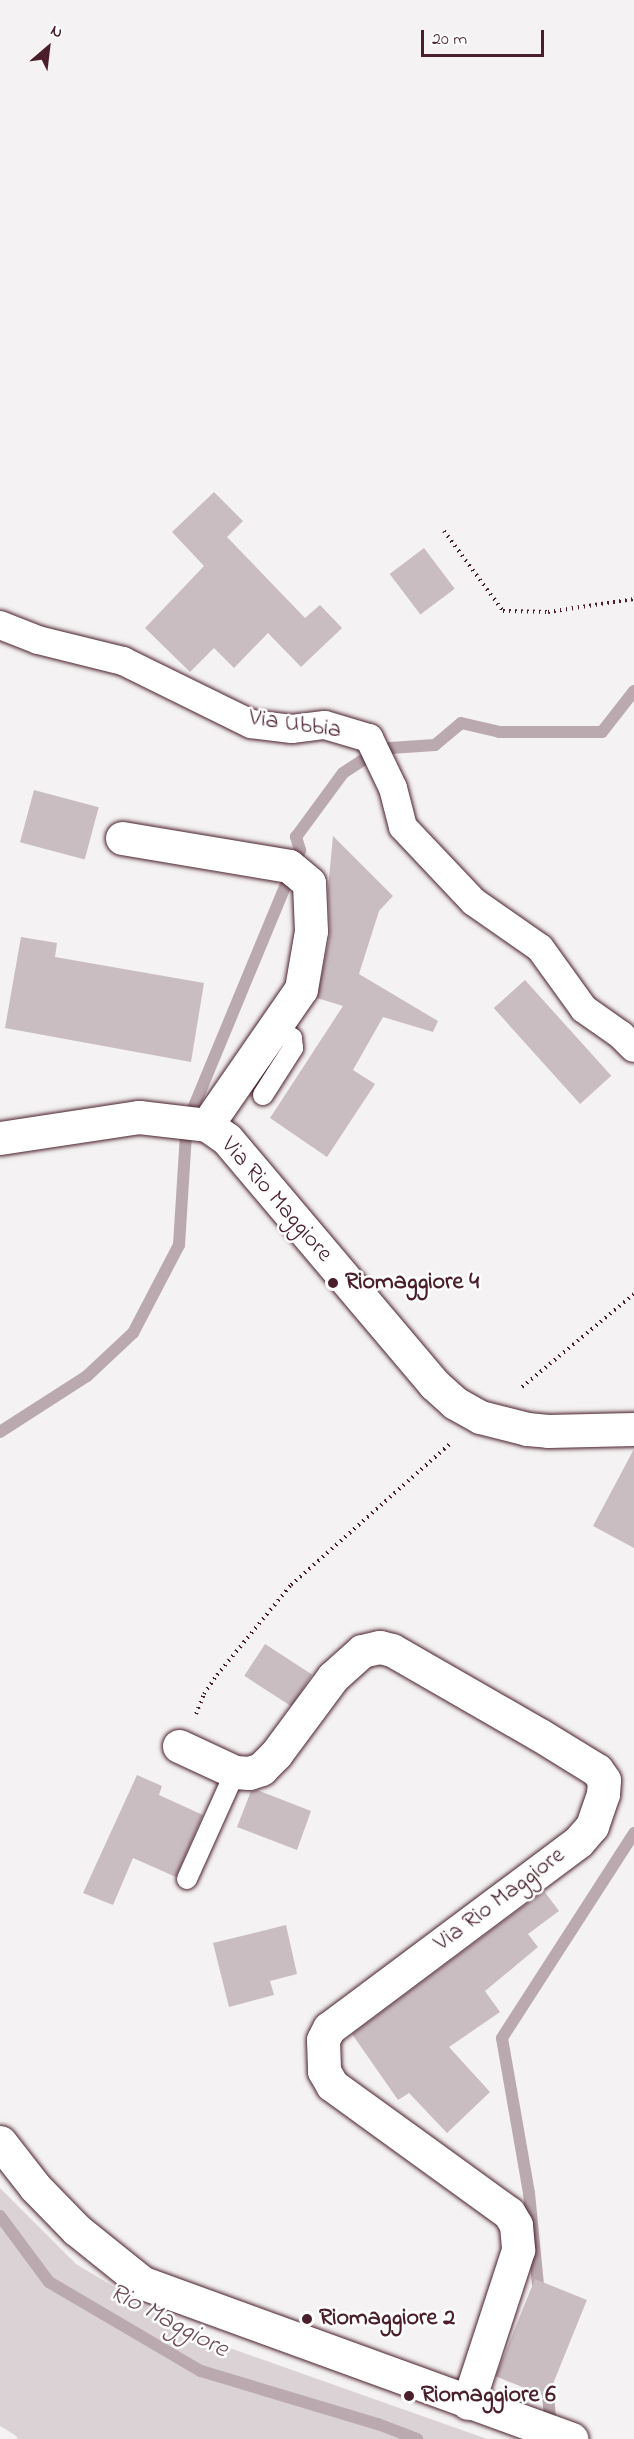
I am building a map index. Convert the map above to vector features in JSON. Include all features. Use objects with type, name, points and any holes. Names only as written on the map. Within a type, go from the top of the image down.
[{"type":"street","name":"Via Ubbia","points":[[0,625],[38,640],[123,661],[250,724],[292,729],[325,725],[369,738],[393,788],[403,827],[474,902],[540,948],[584,1009],[621,1035],[634,1048]]},
{"type":"street","points":[[123,838],[289,866],[309,883],[311,931],[301,989],[207,1125]]},
{"type":"street","name":"Via Rio Maggiore","points":[[0,1138],[139,1117],[207,1125],[227,1139],[434,1384],[455,1403],[480,1417],[502,1425],[548,1431],[634,1429]]},
{"type":"street","name":"Via Rio Maggiore","points":[[235,1772],[249,1773],[267,1763],[333,1677],[362,1651],[380,1647],[392,1650],[540,1735],[597,1770],[604,1780],[603,1794],[592,1826],[578,1842],[329,2028],[324,2040],[324,2071],[332,2085],[509,2213],[516,2225],[518,2250],[468,2403]]},
{"type":"street","points":[[184,1749],[235,1772]]},
{"type":"street","points":[[0,2142],[35,2187],[70,2223],[144,2283],[571,2439]]},
{"type":"lane","points":[[263,1095],[293,1048],[292,1038],[273,1028]]},
{"type":"lane","points":[[187,1879],[235,1772]]},
{"type":"path","points":[[444,531],[503,611],[548,612],[634,599]]},
{"type":"path","points":[[184,1749],[204,1694],[291,1585],[480,1417],[537,1376],[634,1294]]},
{"type":"shaded area","points":[[0,2188],[76,2264],[196,2336],[487,2439],[18,2439],[0,2426]]},
{"type":"building","points":[[214,492],[243,521],[227,537],[305,618],[320,605],[342,628],[301,667],[268,633],[234,668],[214,648],[190,672],[145,628],[204,566],[172,532]]},
{"type":"building","points":[[424,548],[455,589],[420,615],[390,574]]},
{"type":"building","points":[[34,790],[99,807],[85,860],[20,842]]},
{"type":"building","points":[[333,836],[393,896],[379,911],[359,974],[438,1021],[433,1032],[383,1017],[353,1070],[375,1084],[327,1157],[270,1118],[343,1006],[317,998],[330,934],[328,889]]},
{"type":"building","points":[[21,937],[57,943],[55,957],[204,983],[191,1062],[5,1028]]},
{"type":"building","points":[[525,980],[611,1076],[580,1104],[494,1008]]},
{"type":"building","points":[[634,1449],[634,1548],[593,1526]]},
{"type":"building","points":[[265,1644],[312,1674],[291,1706],[244,1676]]},
{"type":"building","points":[[137,1775],[162,1786],[159,1795],[203,1815],[176,1877],[133,1858],[113,1905],[83,1893]]},
{"type":"building","points":[[257,1790],[311,1811],[297,1850],[237,1827],[251,1791]]},
{"type":"building","points":[[544,1891],[559,1911],[528,1934],[538,1947],[485,1991],[500,2012],[449,2047],[490,2092],[447,2133],[409,2093],[398,2100],[352,2034]]},
{"type":"building","points":[[286,1925],[297,1974],[270,1981],[274,1995],[229,2007],[213,1943]]},
{"type":"building","points":[[535,2279],[587,2300],[548,2397],[496,2376]]},
{"type":"waterway","points":[[190,1116],[300,850],[296,837],[343,773],[371,755],[390,748],[435,745],[461,723],[499,732],[602,732],[634,691]]},
{"type":"waterway","points":[[0,1432],[87,1376],[133,1333],[179,1245],[186,1134]]},
{"type":"waterway","points":[[539,2295],[529,2193],[502,2038],[634,1833]]},
{"type":"waterway","name":"Rio Maggiore","points":[[0,2216],[49,2282],[201,2371],[378,2424],[417,2439]]},
{"type":"waterway","points":[[547,2384],[551,2429]]},
{"type":"place","name":"Riomaggiore 4","points":[[333,1283]]},
{"type":"place","name":"Riomaggiore 2","points":[[307,2319]]},
{"type":"place","name":"Riomaggiore 6","points":[[409,2396]]}]
